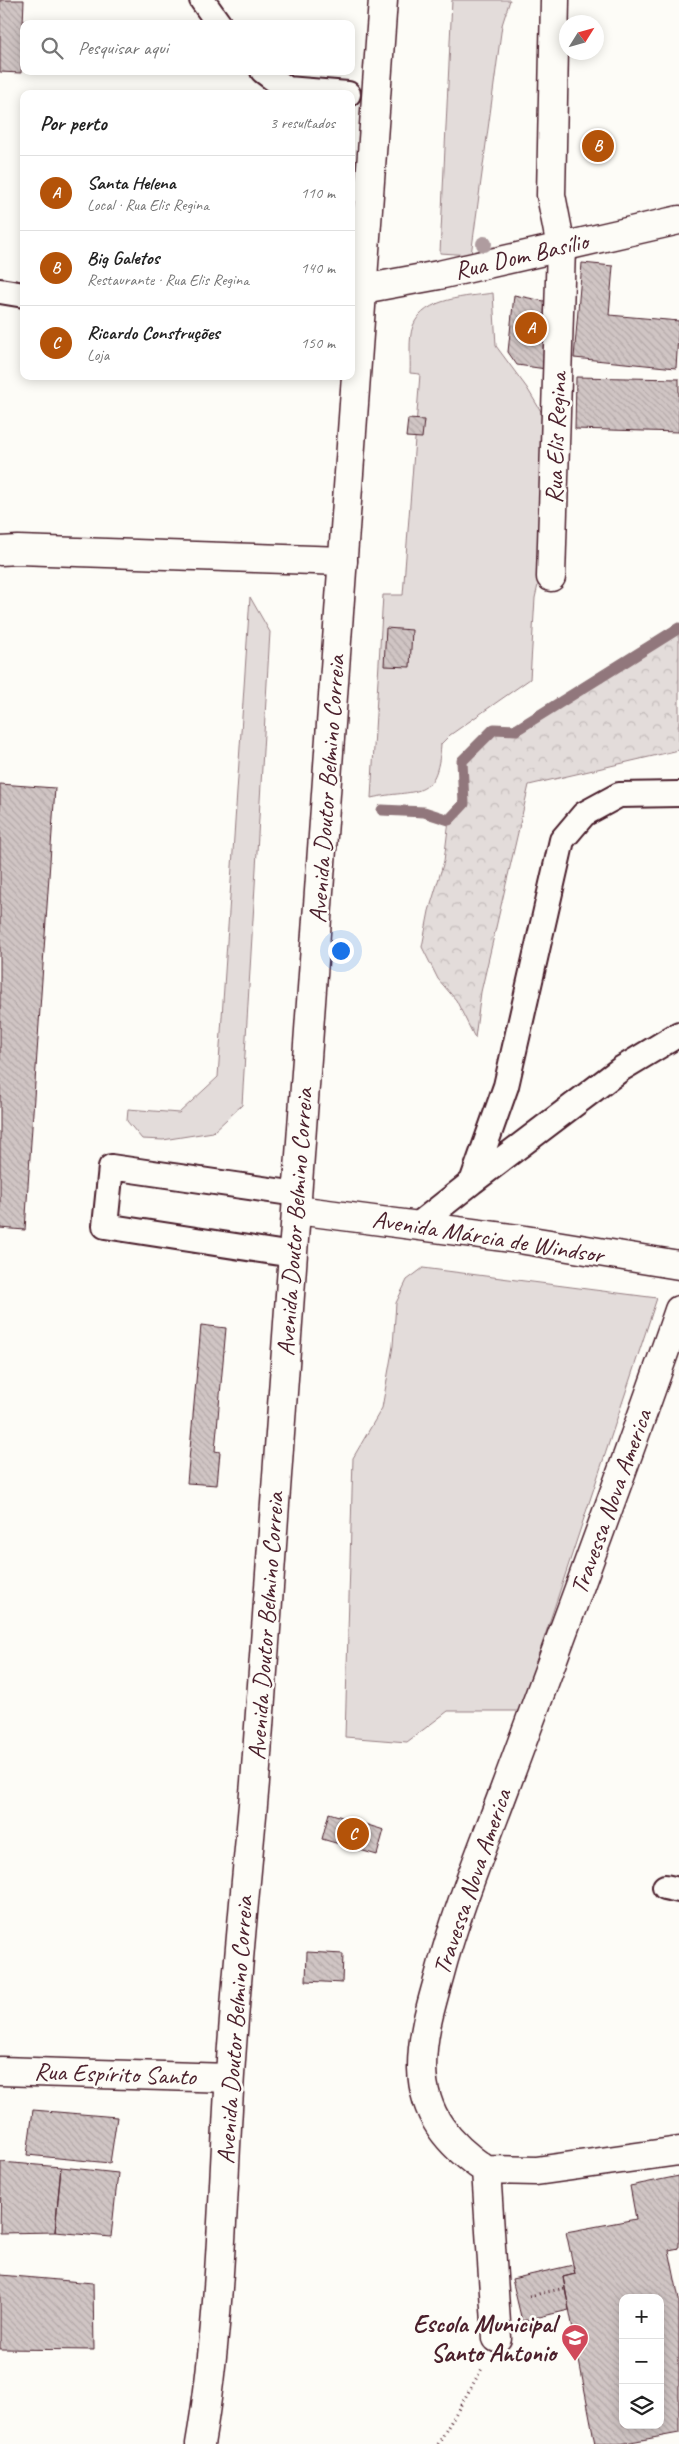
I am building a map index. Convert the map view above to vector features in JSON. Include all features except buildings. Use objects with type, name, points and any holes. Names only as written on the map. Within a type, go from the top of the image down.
[{"type":"street","name":"Avenida Doutor Belmino Correia","points":[[355,352],[363,288],[359,95],[383,0]]},
{"type":"street","name":"Rua Elis Regina","points":[[551,577],[561,247],[551,195],[555,0]]},
{"type":"street","name":"Rua Dom Basílio","points":[[363,288],[439,275],[678,220]]},
{"type":"street","name":"Avenida Doutor Belmino Correia","points":[[200,2444],[207,2404],[230,2078],[255,1782],[343,562],[353,380]]},
{"type":"street","points":[[0,551],[18,550],[343,562]]},
{"type":"street","name":"Avenida Márcia de Windsor","points":[[297,1202],[419,1224],[679,1265]]},
{"type":"street","name":"Travessa Nova America","points":[[486,2170],[456,2149],[442,2130],[431,2109],[425,2093],[422,2070],[423,2032],[450,1934],[634,1442],[679,1310]]},
{"type":"street","name":"Rua Espírito Santo","points":[[0,2071],[230,2078]]},
{"type":"street","points":[[497,2338],[486,2170],[536,2171],[679,2151]]},
{"type":"lane","points":[[202,0],[216,20]]},
{"type":"lane","points":[[268,75],[287,89],[299,90]]},
{"type":"lane","points":[[0,291],[20,294]]},
{"type":"lane","points":[[472,1182],[506,1086],[562,840],[584,814],[619,795],[679,794]]},
{"type":"lane","points":[[419,1224],[621,1069],[679,1034]]},
{"type":"lane","points":[[293,1255],[105,1226],[111,1167],[297,1202]]},
{"type":"path","points":[[438,2444],[479,2375],[497,2338]]},
{"type":"green space","points":[[452,0],[510,0],[502,25],[471,255],[440,253]]},
{"type":"green space","points":[[493,293],[496,346],[527,388],[542,413],[549,440],[546,573],[538,585],[535,598],[530,679],[450,735],[441,744],[439,763],[435,776],[429,784],[412,792],[371,798],[383,595],[403,595],[420,374],[410,373],[411,331],[419,316],[437,304],[448,300]]},
{"type":"green space","points":[[250,597],[270,632],[242,1105],[213,1132],[163,1140],[142,1139],[127,1121],[128,1109],[179,1113],[218,1077]]},
{"type":"green space","points":[[679,628],[679,750],[529,785],[481,992],[475,1038],[456,1000],[438,979],[422,947],[429,911],[444,861],[449,820],[464,804],[462,761],[494,729],[516,730]]},
{"type":"green space","points":[[423,1268],[657,1298],[520,1711],[448,1711],[407,1742],[345,1737],[353,1458],[382,1408],[393,1346],[396,1303],[407,1280]]},
{"type":"waterway","points":[[382,810],[424,812],[449,820],[464,804],[462,761],[494,729],[516,730],[679,628]]},
{"type":"place","name":"Big Galetos","points":[[598,146]]},
{"type":"place","name":"Santa Helena","points":[[531,328]]},
{"type":"place","name":"Ricardo Construções","points":[[353,1834]]},
{"type":"place","name":"Escola Municipal Santo Antonio","points":[[575,2362]]}]
